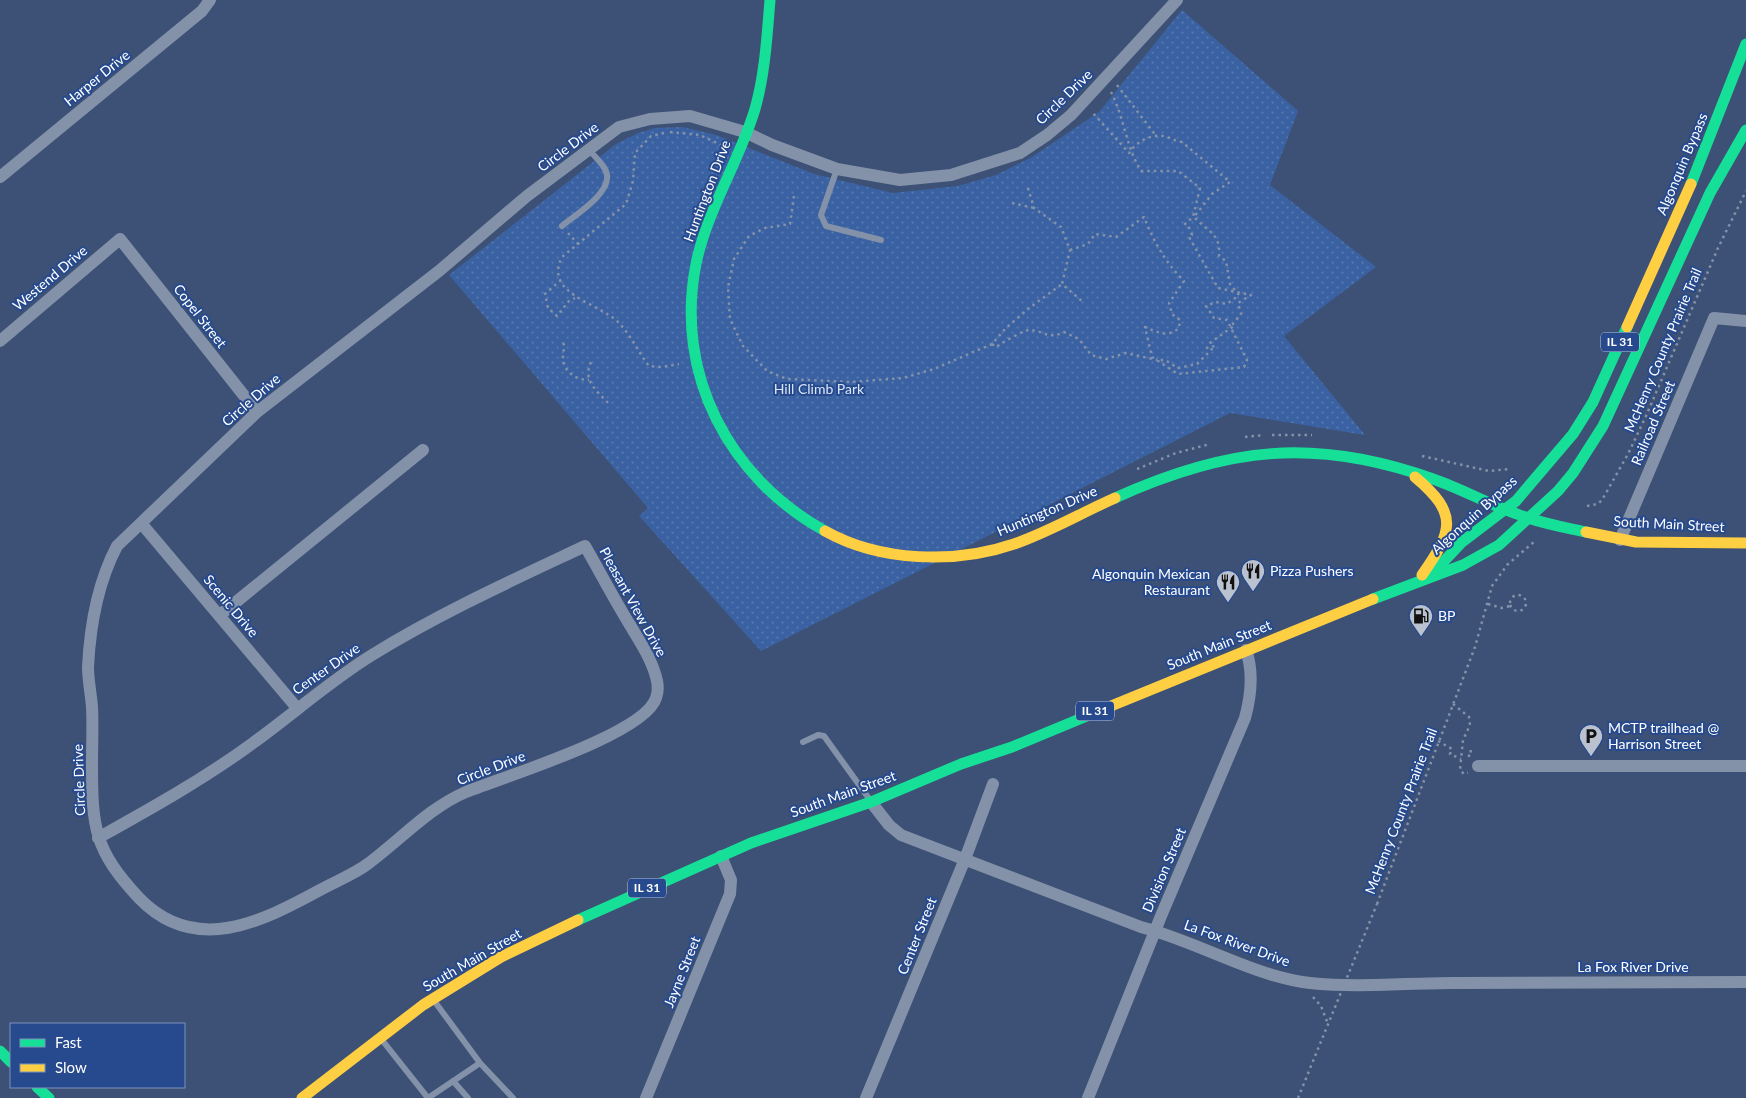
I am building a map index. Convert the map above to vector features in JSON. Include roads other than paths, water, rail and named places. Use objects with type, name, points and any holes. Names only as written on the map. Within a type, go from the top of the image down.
[{"type":"main road","name":"Huntington Drive","points":[[770,0],[767,41],[755,108],[707,225],[691,283],[690,334],[698,381],[720,429],[747,470],[788,508],[811,524],[837,538],[892,554],[945,556],[989,551],[1025,540],[1116,498],[1177,473],[1209,462],[1265,453],[1338,454],[1432,478],[1505,509]]},
{"type":"main road","name":"Algonquin Bypass","points":[[1428,578],[1462,542],[1516,501],[1573,434],[1594,402],[1700,164],[1746,44]]},
{"type":"main road","name":"Algonquin Bypass","points":[[1428,578],[1463,565],[1499,545],[1530,519],[1573,473],[1603,426],[1710,192],[1746,130]]},
{"type":"main road","points":[[1406,470],[1433,491],[1446,511],[1446,538],[1440,550],[1415,585]]},
{"type":"main road","name":"South Main Street","points":[[1505,509],[1530,519],[1620,540],[1746,543]]},
{"type":"main road","name":"South Main Street","points":[[302,1098],[433,999],[501,957],[653,885],[751,843],[871,802],[1246,650],[1415,585],[1428,578]]},
{"type":"main road","points":[[0,1051],[10,1061]]},
{"type":"main road","points":[[38,1088],[49,1098]]},
{"type":"street","name":"Harper Drive","points":[[0,177],[194,17],[210,0]]},
{"type":"street","name":"Circle Drive","points":[[606,737],[463,793],[439,808],[366,865],[281,911],[254,922],[216,931],[203,931],[186,926],[156,914],[132,891],[109,863],[98,838],[92,806],[92,709],[88,668],[95,615],[107,566],[117,546],[257,412],[439,271],[527,196],[619,127],[650,119],[690,116],[745,132],[772,145],[837,169],[900,180],[951,175],[1020,153],[1071,115],[1176,0]]},
{"type":"street","name":"Copel Street","points":[[120,239],[257,412]]},
{"type":"street","name":"Westend Drive","points":[[0,341],[120,239]]},
{"type":"street","name":"Railroad Street","points":[[1620,540],[1714,318],[1746,321]]},
{"type":"street","points":[[220,615],[423,450]]},
{"type":"street","name":"Scenic Drive","points":[[142,523],[297,708]]},
{"type":"street","name":"Center Drive","points":[[98,838],[163,802],[253,743],[297,708],[371,656],[461,606],[585,546]]},
{"type":"street","name":"Pleasant View Drive","points":[[585,546],[644,649],[658,683],[657,697],[649,709],[630,724],[606,737]]},
{"type":"street","name":"Division Street","points":[[1088,1098],[1245,718],[1251,698],[1250,662],[1246,650]]},
{"type":"street","points":[[1478,766],[1746,766]]},
{"type":"street","name":"Center Street","points":[[866,1098],[965,859],[993,784]]},
{"type":"street","name":"La Fox River Drive","points":[[871,802],[897,833],[1141,927],[1175,936],[1273,975],[1309,983],[1387,985],[1746,982]]},
{"type":"street","name":"Jayne Street","points":[[646,1098],[730,894],[731,880],[721,856]]},
{"type":"lane","points":[[562,226],[593,201],[607,184],[607,174],[589,150]]},
{"type":"lane","points":[[837,169],[821,215],[826,226],[881,240]]},
{"type":"lane","points":[[803,742],[818,735],[824,736],[871,802]]},
{"type":"lane","points":[[433,999],[480,1063],[513,1098]]},
{"type":"lane","points":[[380,1038],[428,1098],[480,1063]]},
{"type":"lane","points":[[453,1081],[468,1098]]},
{"type":"place","name":"Pizza Pushers","points":[[1253,592]]},
{"type":"place","name":"Algonquin Mexican Restaurant","points":[[1228,603]]},
{"type":"place","name":"BP","points":[[1421,637]]},
{"type":"place","name":"MCTP trailhead @ Harrison Street","points":[[1591,757]]},
{"type":"park label","name":"Hill Climb Park","points":[[819,389]]}]
